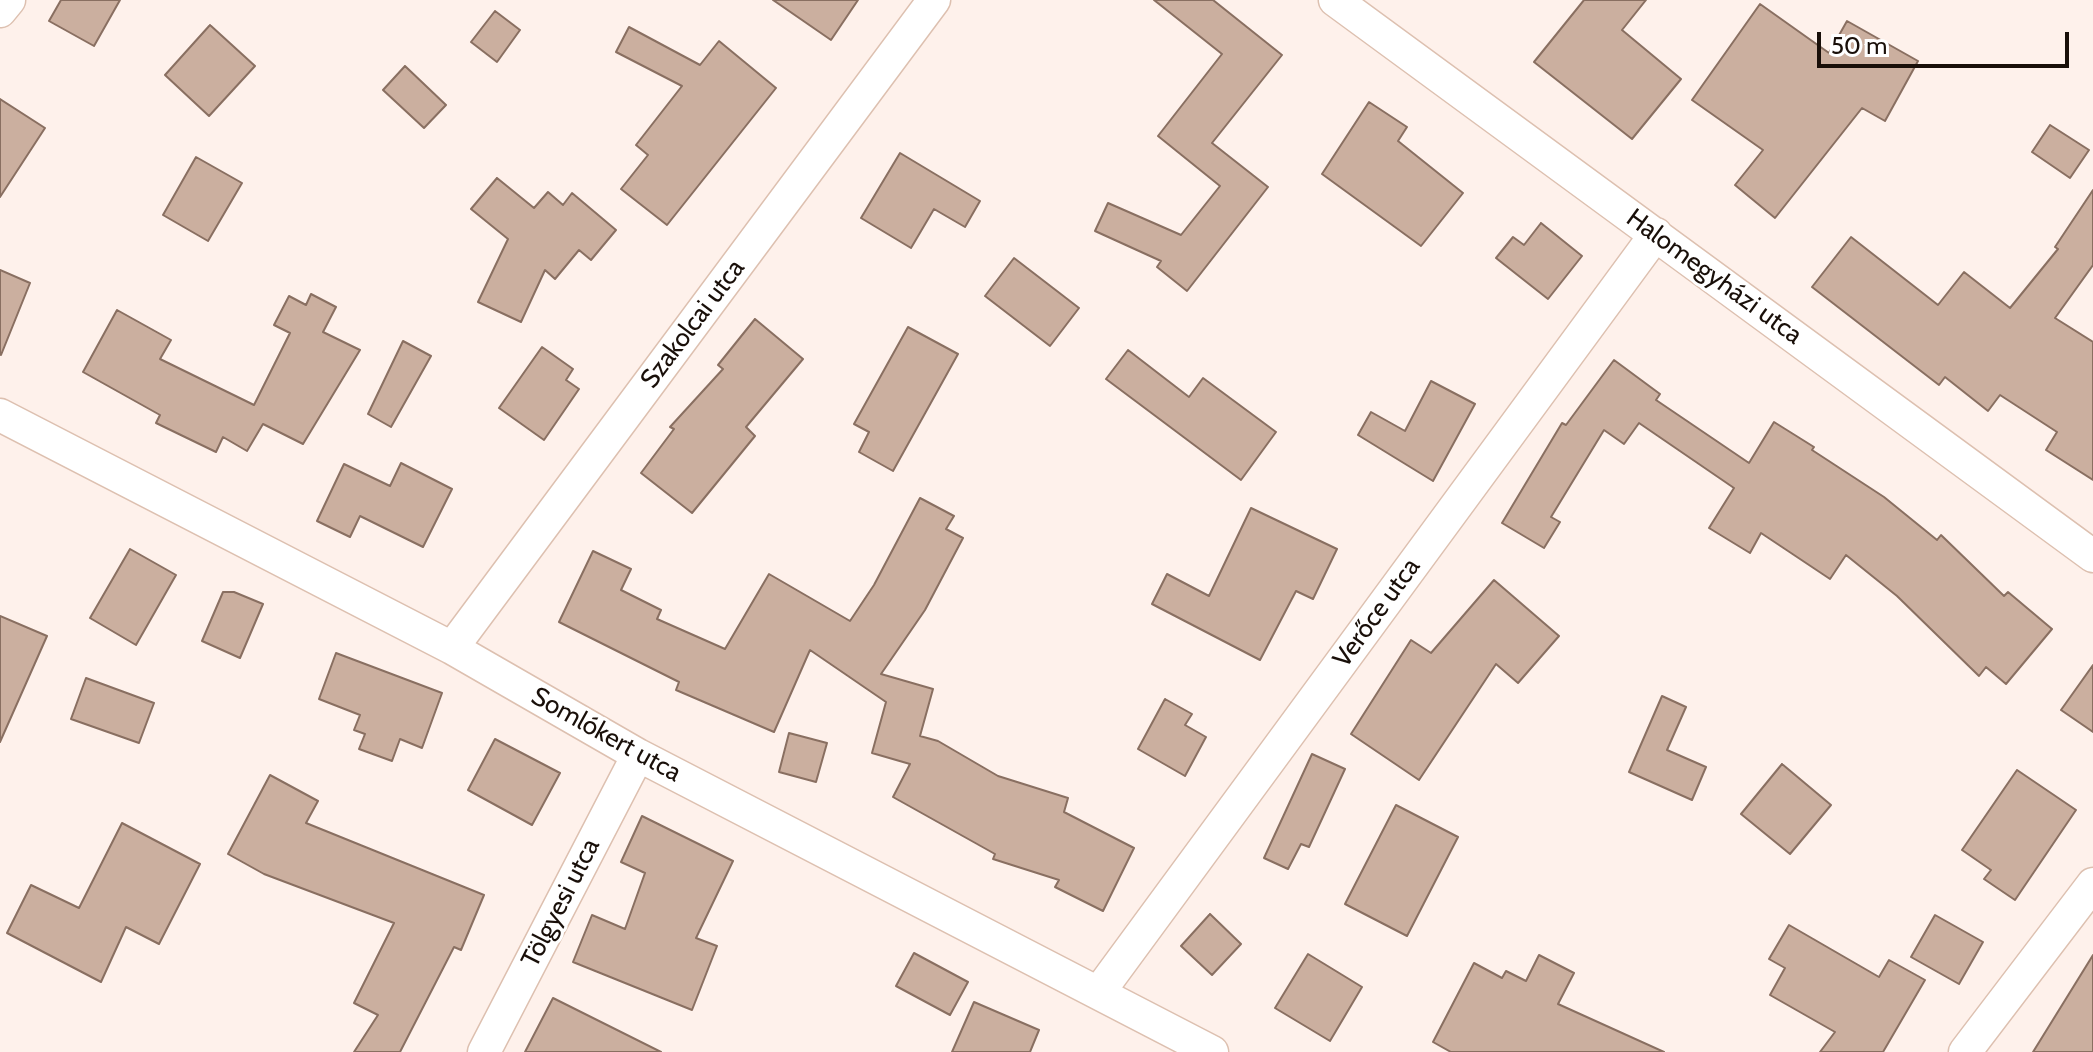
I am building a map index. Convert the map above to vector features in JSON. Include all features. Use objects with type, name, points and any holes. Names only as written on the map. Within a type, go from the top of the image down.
[{"type":"street","points":[[0,11],[9,0]]},
{"type":"street","name":"Szakolcai utca","points":[[452,648],[934,0]]},
{"type":"street","name":"Halomegyházi utca","points":[[1335,0],[2093,556]]},
{"type":"street","name":"Verőce utca","points":[[1099,992],[1656,234]]},
{"type":"street","name":"Somlókert utca","points":[[0,415],[452,648],[638,755],[1212,1052]]},
{"type":"street","name":"Tölgyesi utca","points":[[484,1052],[638,755]]},
{"type":"street","points":[[1965,1052],[2093,884]]},
{"type":"building","points":[[61,0],[120,0],[94,46],[49,21]]},
{"type":"building","points":[[773,0],[858,0],[831,40]]},
{"type":"building","points":[[1154,0],[1213,0],[1282,55],[1212,143],[1268,187],[1187,291],[1157,267],[1161,261],[1095,231],[1108,203],[1181,235],[1220,186],[1158,136],[1222,54]]},
{"type":"building","points":[[1584,0],[1646,0],[1622,30],[1681,79],[1632,139],[1534,62]]},
{"type":"building","points":[[1760,4],[1829,53],[1847,21],[1918,61],[1885,121],[1862,108],[1775,218],[1735,185],[1763,150],[1692,100]]},
{"type":"building","points":[[495,11],[520,30],[497,62],[471,42]]},
{"type":"building","points":[[210,25],[255,66],[209,116],[165,75]]},
{"type":"building","points":[[629,27],[700,65],[719,41],[776,88],[667,225],[621,189],[648,155],[636,145],[682,86],[616,52]]},
{"type":"building","points":[[405,66],[446,105],[424,128],[383,90]]},
{"type":"building","points":[[0,99],[45,128],[0,197]]},
{"type":"building","points":[[1369,102],[1407,127],[1398,141],[1463,193],[1421,246],[1322,174]]},
{"type":"building","points":[[2050,125],[2089,150],[2070,178],[2032,152]]},
{"type":"building","points":[[900,153],[980,201],[965,227],[934,209],[911,248],[861,218]]},
{"type":"building","points":[[196,157],[242,183],[208,241],[163,215]]},
{"type":"building","points":[[497,178],[534,208],[548,192],[563,205],[572,193],[616,230],[591,260],[579,250],[555,279],[545,270],[521,322],[478,302],[508,239],[471,209]]},
{"type":"building","points":[[2093,190],[2093,265],[2055,318],[2093,342],[2093,480],[2046,450],[2057,432],[2000,395],[1988,411],[1945,377],[1939,385],[1812,287],[1851,237],[1938,305],[1964,272],[2010,308],[2058,249],[2055,247]]},
{"type":"building","points":[[1541,223],[1582,256],[1548,299],[1496,258],[1513,237],[1524,245]]},
{"type":"building","points":[[1014,258],[1079,308],[1050,346],[985,296]]},
{"type":"building","points":[[0,270],[30,283],[1,355],[0,354]]},
{"type":"building","points":[[311,294],[336,307],[323,332],[360,350],[303,444],[263,424],[247,451],[223,437],[216,452],[156,423],[160,415],[83,372],[117,310],[171,340],[160,359],[254,405],[290,333],[274,325],[289,296],[306,305]]},
{"type":"building","points":[[755,319],[803,359],[746,427],[755,436],[692,513],[641,473],[674,429],[670,427],[723,369],[718,365]]},
{"type":"building","points":[[908,327],[958,354],[893,471],[859,452],[869,432],[854,424]]},
{"type":"building","points":[[403,341],[431,356],[391,427],[368,414]]},
{"type":"building","points":[[542,347],[573,369],[566,380],[579,389],[544,440],[499,408]]},
{"type":"building","points":[[1128,350],[1189,397],[1203,378],[1276,432],[1241,480],[1106,379]]},
{"type":"building","points":[[1614,360],[1660,394],[1656,400],[1749,463],[1774,422],[1884,497],[1937,540],[1941,535],[2004,596],[2008,592],[2052,629],[2006,684],[1986,667],[1979,676],[1897,596],[1846,555],[1830,579],[1761,533],[1750,553],[1709,528],[1734,488],[1639,423],[1624,444],[1604,430],[1551,517],[1560,522],[1544,548],[1502,523],[1562,423],[1566,425]]},
{"type":"building","points":[[1431,381],[1475,404],[1433,481],[1358,435],[1371,412],[1405,431]]},
{"type":"building","points":[[401,463],[452,489],[423,547],[360,516],[350,537],[317,521],[344,464],[390,486]]},
{"type":"building","points":[[920,498],[954,516],[946,529],[963,538],[925,610],[881,674],[933,689],[920,736],[938,741],[998,776],[1068,798],[1064,812],[1134,848],[1103,911],[1055,887],[1059,880],[993,859],[995,854],[893,797],[910,764],[872,753],[886,702],[810,650],[774,732],[676,690],[679,682],[559,622],[593,551],[631,569],[621,590],[661,610],[657,619],[725,649],[769,574],[850,621],[874,585]]},
{"type":"building","points":[[1251,508],[1337,549],[1313,599],[1296,591],[1260,660],[1152,604],[1167,574],[1209,596]]},
{"type":"building","points":[[130,549],[176,575],[136,645],[90,618]]},
{"type":"building","points":[[1494,580],[1559,636],[1518,683],[1496,664],[1419,780],[1351,734],[1411,640],[1431,653]]},
{"type":"building","points":[[223,592],[234,592],[263,604],[240,658],[202,641]]},
{"type":"building","points":[[0,616],[47,636],[0,742]]},
{"type":"building","points":[[336,653],[442,693],[422,748],[400,739],[392,761],[359,749],[365,734],[354,730],[360,715],[319,699]]},
{"type":"building","points":[[2093,665],[2093,732],[2061,710]]},
{"type":"building","points":[[86,678],[154,703],[139,743],[71,719]]},
{"type":"building","points":[[1662,696],[1686,707],[1667,750],[1706,767],[1692,800],[1629,772]]},
{"type":"building","points":[[1165,699],[1192,714],[1185,725],[1206,737],[1185,776],[1138,749]]},
{"type":"building","points":[[789,733],[827,743],[816,782],[779,772]]},
{"type":"building","points":[[495,739],[560,773],[532,825],[468,790]]},
{"type":"building","points":[[1312,754],[1345,769],[1309,847],[1301,844],[1288,869],[1264,858]]},
{"type":"building","points":[[1782,764],[1831,805],[1790,854],[1741,814]]},
{"type":"building","points":[[2017,770],[2076,810],[2015,900],[1984,879],[1991,870],[1962,850]]},
{"type":"building","points":[[270,775],[318,801],[306,823],[484,895],[461,950],[454,947],[400,1052],[354,1052],[378,1015],[354,1003],[394,923],[264,874],[228,854]]},
{"type":"building","points":[[1396,805],[1458,837],[1407,936],[1345,904]]},
{"type":"building","points":[[642,816],[733,861],[696,938],[717,946],[692,1010],[573,962],[592,915],[625,929],[645,873],[621,862]]},
{"type":"building","points":[[122,823],[200,864],[159,944],[126,927],[101,982],[7,933],[31,885],[79,908]]},
{"type":"building","points":[[1210,914],[1241,944],[1212,975],[1181,946]]},
{"type":"building","points":[[1935,915],[1983,942],[1959,984],[1911,957]]},
{"type":"building","points":[[1789,925],[1879,977],[1889,960],[1925,980],[1883,1052],[1820,1052],[1835,1032],[1770,995],[1785,968],[1769,959]]},
{"type":"building","points":[[914,953],[968,982],[950,1015],[896,986]]},
{"type":"building","points":[[1308,954],[1362,987],[1330,1041],[1275,1008]]},
{"type":"building","points":[[1539,955],[1574,973],[1558,1004],[1664,1052],[1451,1052],[1433,1042],[1474,963],[1502,978],[1506,971],[1526,981]]},
{"type":"building","points":[[2093,955],[2093,1052],[2033,1052]]},
{"type":"building","points":[[553,998],[661,1052],[525,1052]]},
{"type":"building","points":[[974,1002],[1039,1030],[1030,1052],[952,1052]]}]
